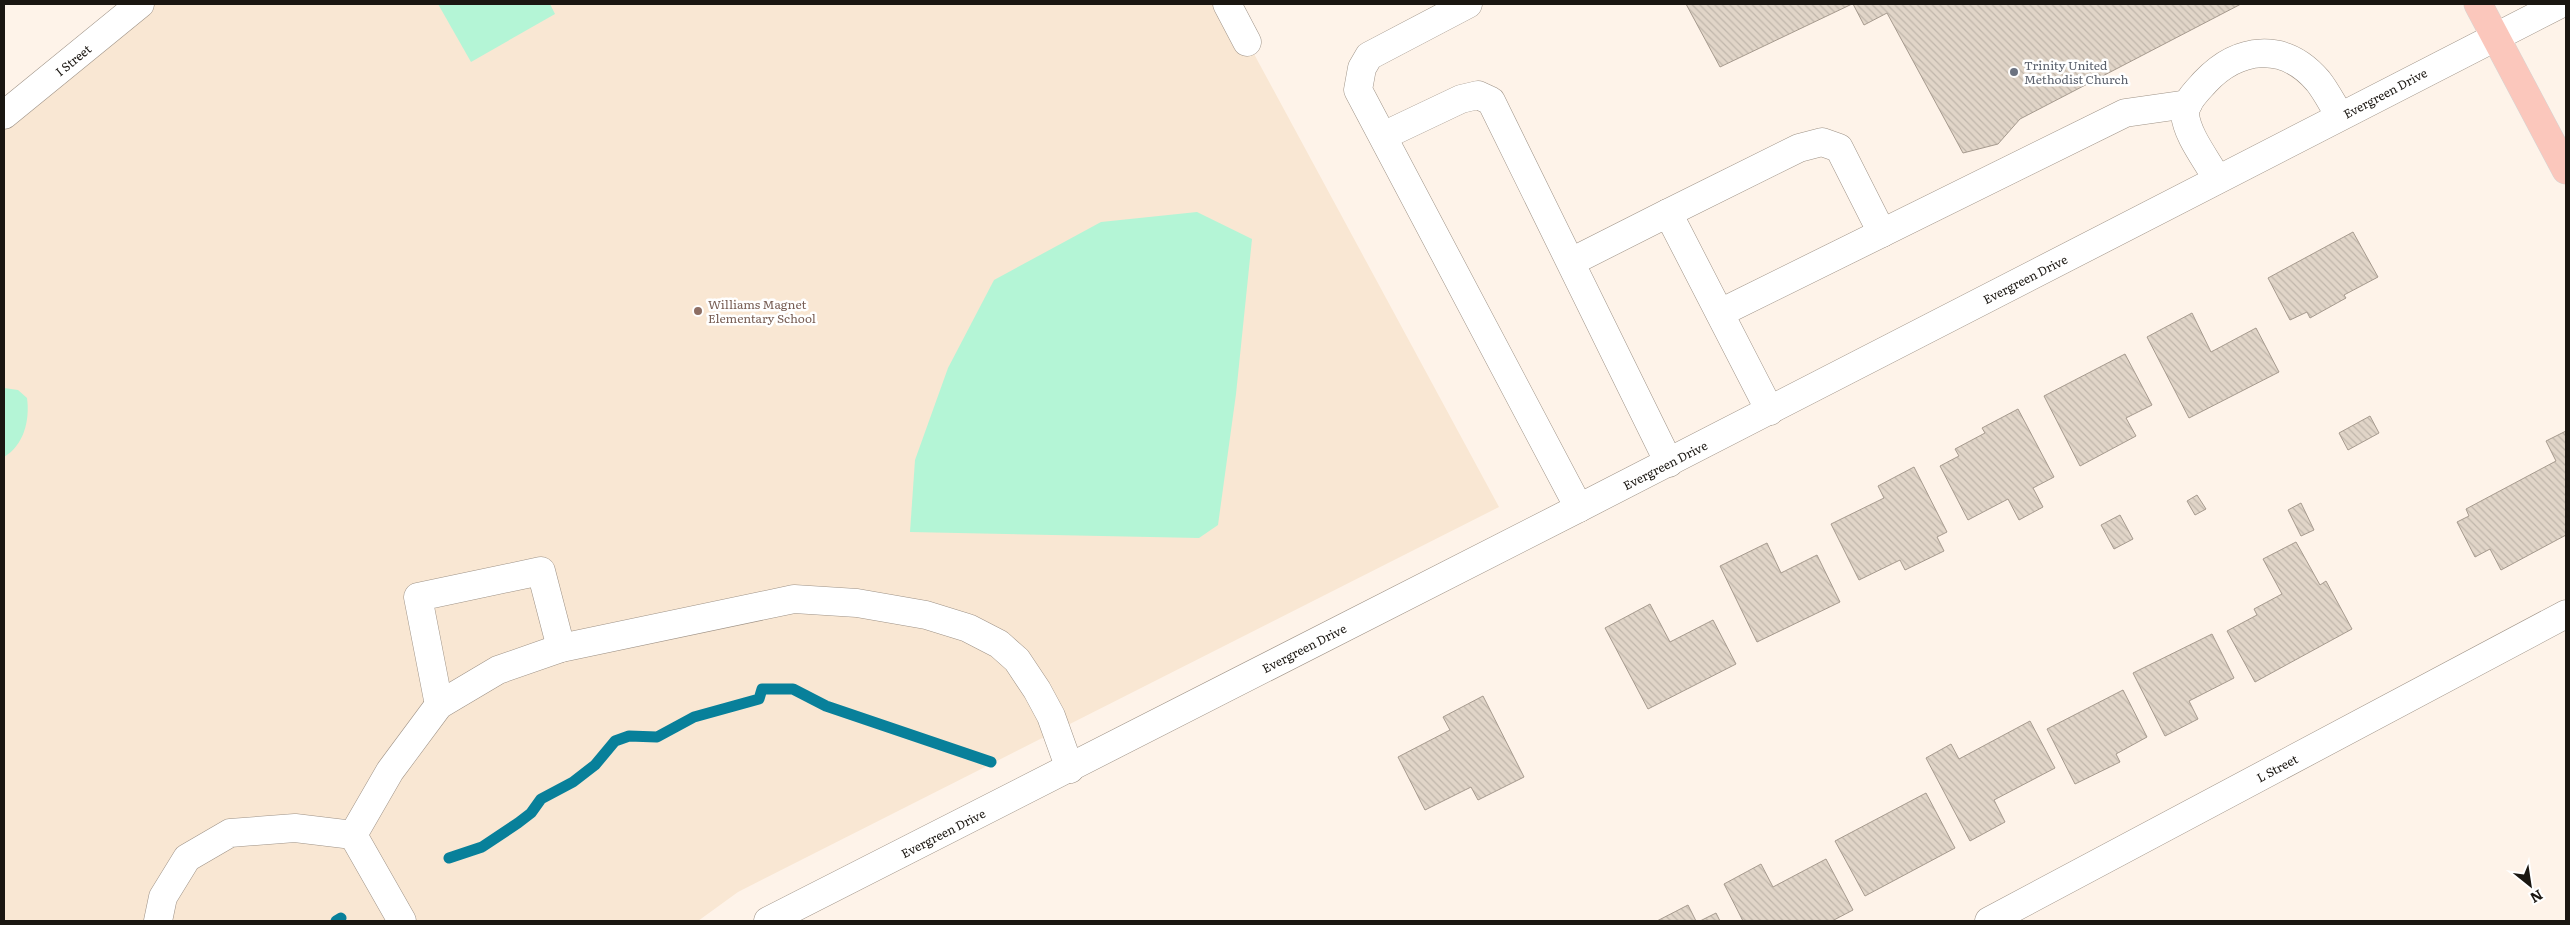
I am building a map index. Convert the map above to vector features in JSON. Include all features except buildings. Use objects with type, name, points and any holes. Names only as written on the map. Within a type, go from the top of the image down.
[{"type":"main road","points":[[2478,4],[2566,170]]},
{"type":"street","name":"I Street","points":[[4,115],[140,4]]},
{"type":"street","points":[[1226,4],[1248,42]]},
{"type":"street","points":[[1468,4],[1369,56],[1362,68],[1358,90],[1580,508]]},
{"type":"street","name":"Evergreen Drive","points":[[768,921],[1070,769],[1770,411],[2217,179],[2560,4]]},
{"type":"street","points":[[2217,179],[2188,126],[2185,112],[2191,97],[2216,71],[2233,60],[2262,52],[2277,54],[2299,63],[2318,81],[2340,116]]},
{"type":"street","points":[[1383,136],[1462,99],[1478,95],[1491,101],[1669,462]]},
{"type":"street","points":[[1720,313],[2125,112],[2188,104]]},
{"type":"street","points":[[1571,262],[1799,148],[1822,142],[1839,148],[1882,233]]},
{"type":"street","points":[[1668,213],[1770,411]]},
{"type":"street","points":[[438,705],[418,597],[541,571],[561,648]]},
{"type":"street","points":[[353,835],[390,771],[438,705],[498,670],[561,648],[794,599],[857,603],[926,615],[968,628],[999,644],[1017,660],[1037,690],[1051,716],[1070,769]]},
{"type":"street","name":"L Street","points":[[1988,921],[2566,614]]},
{"type":"street","points":[[158,921],[163,897],[187,858],[230,834],[295,828],[353,835]]},
{"type":"street","points":[[353,835],[402,921]]},
{"type":"shaded area","name":"Williams Magnet Elementary School","points":[[142,4],[1227,4],[1499,507],[738,892],[698,921],[4,921],[4,115]]},
{"type":"green space","points":[[438,4],[550,4],[555,14],[471,62]]},
{"type":"green space","points":[[1197,212],[1252,239],[1236,394],[1218,525],[1199,538],[910,532],[915,460],[948,368],[994,280],[1101,222]]},
{"type":"green space","points":[[4,388],[18,390],[27,398],[28,406],[26,423],[21,439],[11,452],[4,457]]},
{"type":"waterway","points":[[449,858],[482,847],[518,823],[531,813],[541,799],[573,782],[595,765],[615,741],[629,736],[657,737],[694,717],[759,699],[762,689],[793,689],[826,706],[991,762]]},
{"type":"waterway","points":[[336,921],[341,918]]},
{"type":"place","name":"Trinity United Methodist Church","points":[[2014,72]]},
{"type":"place","name":"Williams Magnet Elementary School","points":[[698,311]]}]
